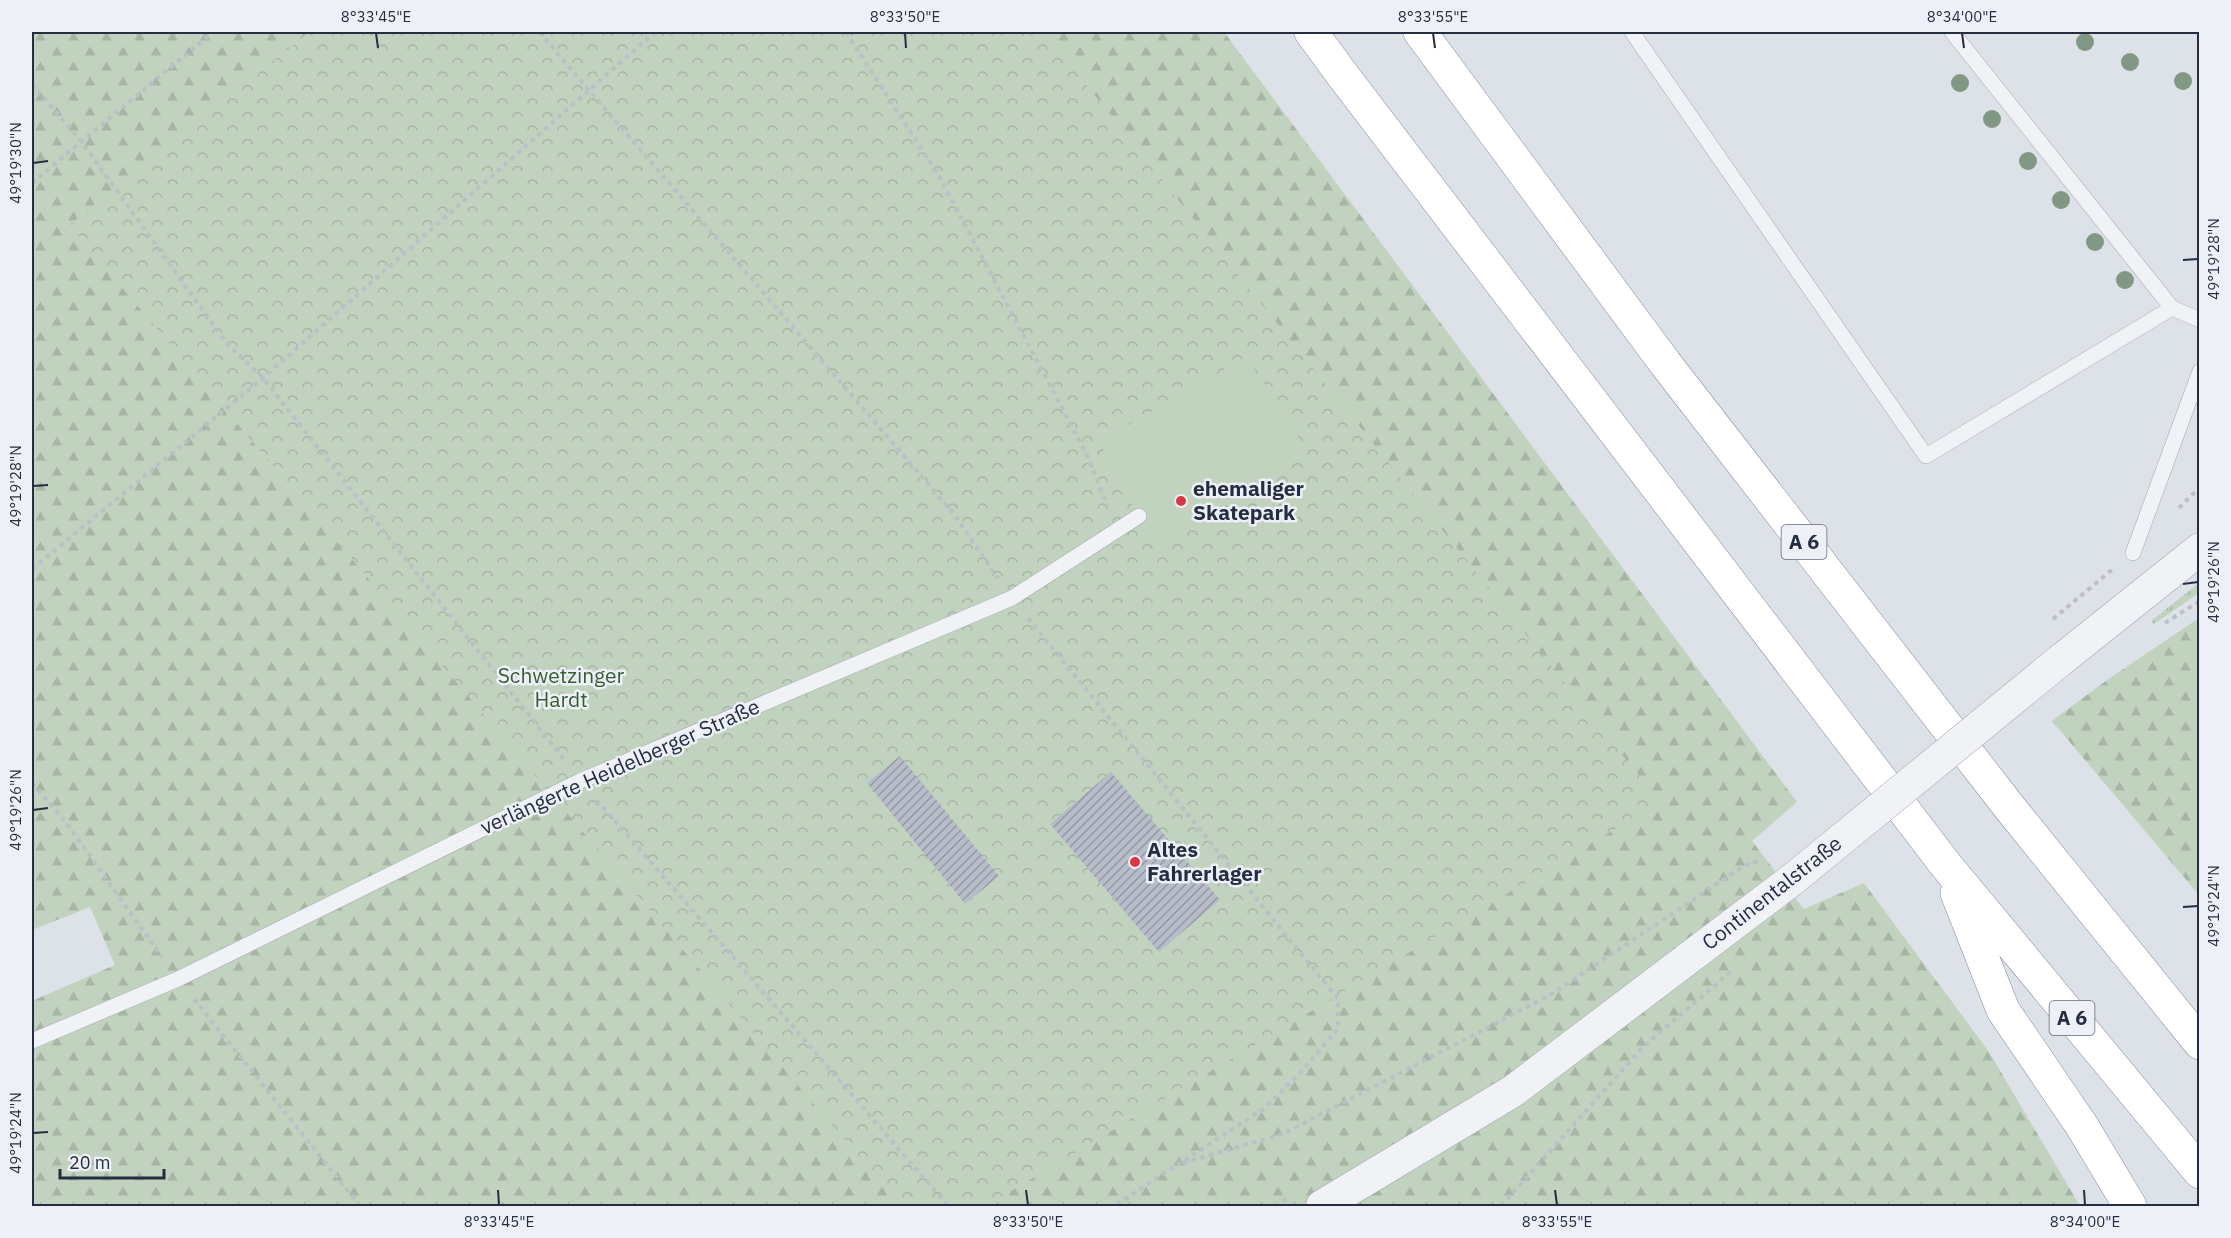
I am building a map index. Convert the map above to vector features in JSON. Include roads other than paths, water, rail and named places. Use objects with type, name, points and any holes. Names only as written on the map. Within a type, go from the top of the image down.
[{"type":"highway","name":"A 6","points":[[1311,32],[1945,864],[2199,1172]]},
{"type":"highway","name":"A 6","points":[[1420,32],[1687,391],[2010,808],[2199,1043]]},
{"type":"highway","points":[[1945,864],[2003,1010],[2082,1126],[2130,1206]]},
{"type":"street","name":"Continentalstraße","points":[[1322,1206],[1513,1091],[1793,879],[2199,549]]},
{"type":"lane","points":[[1632,32],[1926,456],[2172,308]]},
{"type":"lane","points":[[1952,32],[2172,308],[2199,320]]},
{"type":"lane","points":[[2133,553],[2199,371]]},
{"type":"lane","name":"verlängerte Heidelberger Straße","points":[[32,1041],[177,979],[580,781],[1012,598],[1139,516]]},
{"type":"place","name":"ehemaliger Skatepark","points":[[1181,501]]},
{"type":"place","name":"Altes Fahrerlager","points":[[1135,862]]},
{"type":"park label","name":"Schwetzinger Hardt","points":[[561,688]]}]
